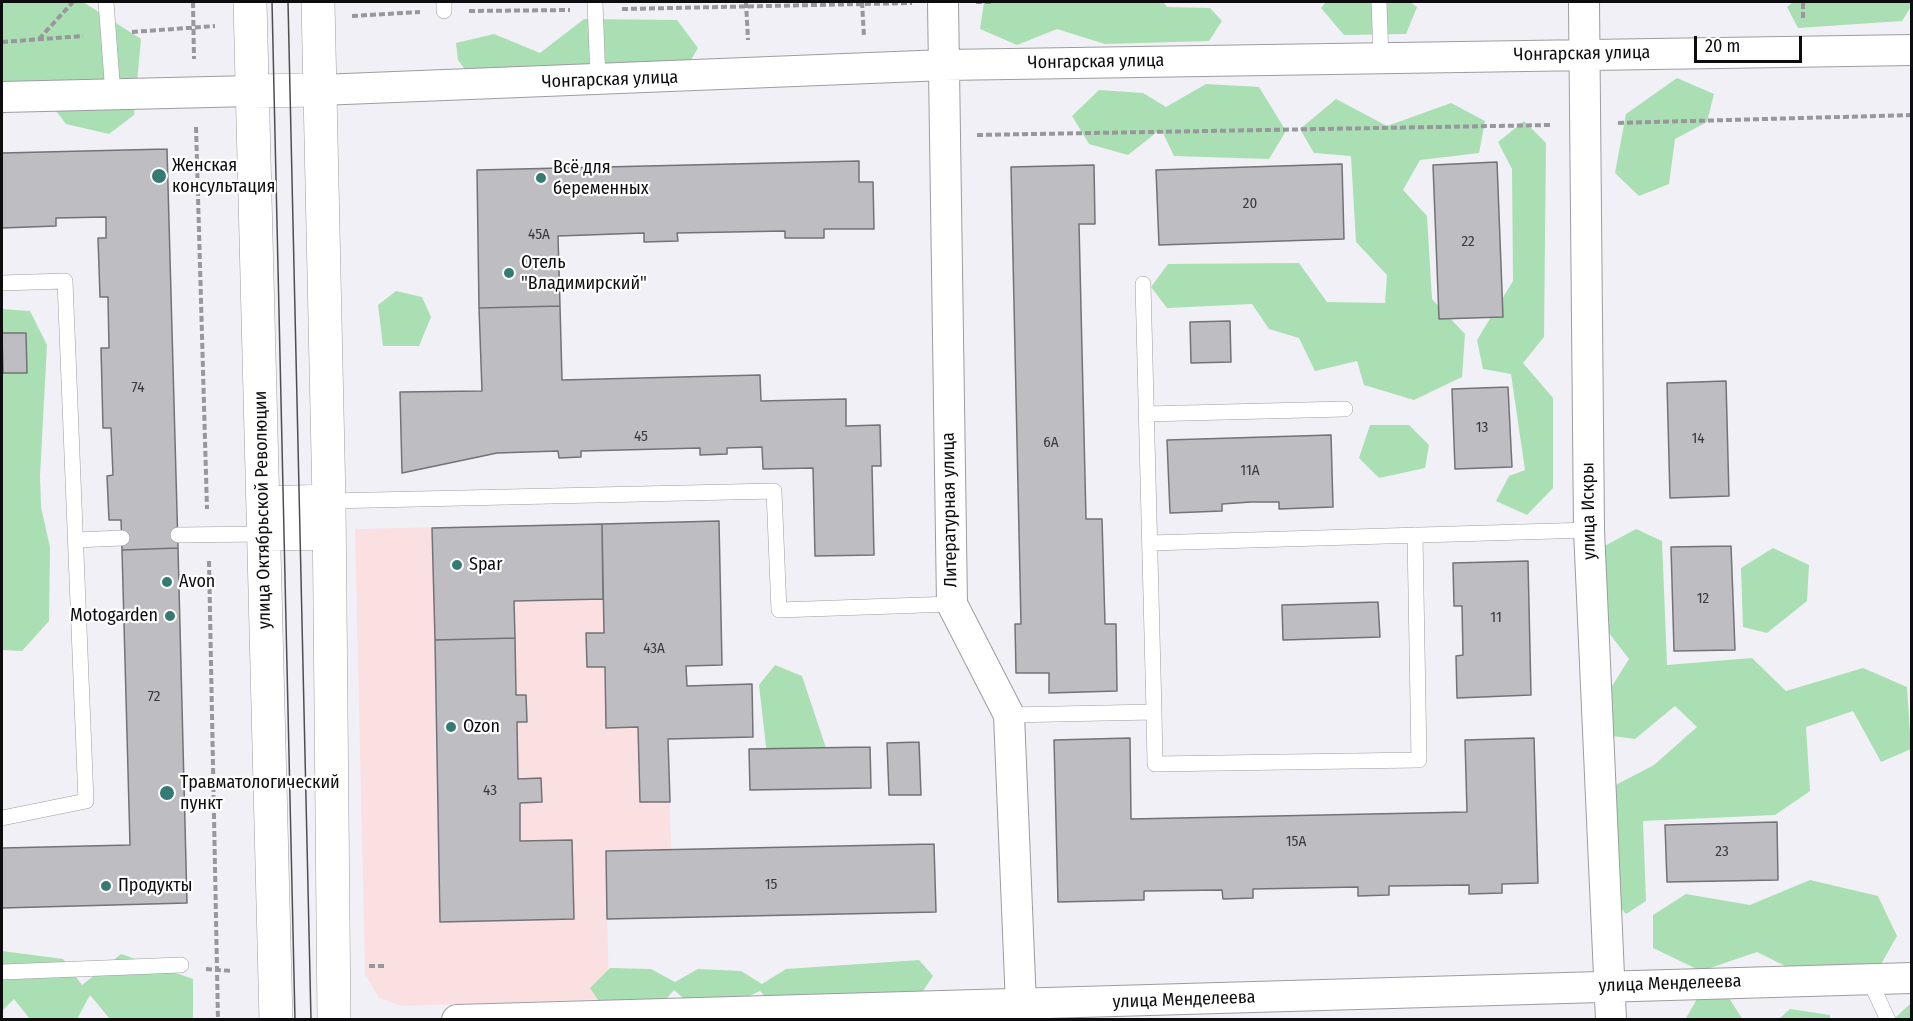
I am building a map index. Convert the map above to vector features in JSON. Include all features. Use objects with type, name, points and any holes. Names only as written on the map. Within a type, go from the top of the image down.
[{"type":"main road","name":"улица Октябрьской Революции","points":[[250,2],[267,91],[263,518],[276,1020]]},
{"type":"main road","points":[[330,9],[320,90],[329,517],[334,1020]]},
{"type":"main road","name":"Чонгарская улица","points":[[267,91],[320,90]]},
{"type":"main road","points":[[263,518],[329,517]]},
{"type":"street","name":"Литературная улица","points":[[943,2],[951,604],[1009,716],[1021,1005]]},
{"type":"street","name":"улица Искры","points":[[1584,2],[1589,530],[1611,1020]]},
{"type":"street","name":"Чонгарская улица","points":[[320,90],[945,65],[1911,50]]},
{"type":"street","points":[[2,97],[267,91]]},
{"type":"street","name":"улица Менделеева","points":[[457,1020],[987,1013],[1021,1005],[1911,978]]},
{"type":"lane","points":[[105,2],[113,94]]},
{"type":"lane","points":[[1378,2],[1381,57]]},
{"type":"lane","points":[[595,5],[598,80]]},
{"type":"lane","points":[[2,283],[65,281],[86,801],[2,818]]},
{"type":"lane","points":[[1143,284],[1155,764],[1419,760],[1415,535]]},
{"type":"lane","points":[[1146,414],[1345,409]]},
{"type":"lane","points":[[329,517],[774,491],[779,610],[951,604]]},
{"type":"lane","points":[[178,535],[263,518]]},
{"type":"lane","points":[[1150,543],[1589,530]]},
{"type":"lane","points":[[75,540],[122,537]]},
{"type":"lane","points":[[1009,716],[1154,712]]},
{"type":"lane","points":[[2,972],[182,965]]},
{"type":"lane","points":[[1869,979],[1888,1020]]},
{"type":"path","points":[[38,40],[73,2]]},
{"type":"path","points":[[330,9],[994,2]]},
{"type":"path","points":[[194,28],[216,26]]},
{"type":"path","points":[[946,136],[1586,124],[1911,115]]},
{"type":"path","points":[[365,967],[387,966]]},
{"type":"shaded area","points":[[719,521],[722,665],[687,666],[687,685],[752,684],[753,737],[668,739],[671,849],[606,851],[609,999],[401,1006],[379,998],[365,974],[355,529]]},
{"type":"green space","points":[[2,2],[83,2],[141,39],[134,115],[109,134],[66,124],[37,86],[2,115]]},
{"type":"green space","points":[[984,2],[1163,2],[1167,7],[1210,8],[1222,21],[1209,41],[1105,44],[1057,29],[1017,45],[980,29]]},
{"type":"green space","points":[[1326,2],[1410,2],[1417,7],[1406,34],[1344,35],[1321,8]]},
{"type":"green space","points":[[1793,2],[1909,2],[1912,5],[1902,21],[1798,28],[1787,7]]},
{"type":"green space","points":[[584,19],[677,20],[698,48],[678,82],[475,83],[458,60],[456,43],[494,34],[540,53]]},
{"type":"green space","points":[[1677,78],[1714,94],[1707,122],[1675,139],[1669,184],[1639,196],[1615,173],[1626,114]]},
{"type":"green space","points":[[1206,84],[1259,87],[1286,131],[1269,159],[1174,156],[1161,129],[1128,155],[1089,144],[1072,116],[1099,90],[1143,93],[1166,107]]},
{"type":"green space","points":[[1336,99],[1387,126],[1451,103],[1485,121],[1479,153],[1420,160],[1403,190],[1427,216],[1432,299],[1465,334],[1462,377],[1414,400],[1364,385],[1357,361],[1315,371],[1299,338],[1269,329],[1252,304],[1167,308],[1151,287],[1168,264],[1299,263],[1327,302],[1385,303],[1387,275],[1356,242],[1351,156],[1314,153],[1300,129]]},
{"type":"green space","points":[[1524,121],[1546,143],[1544,337],[1523,363],[1553,398],[1553,488],[1527,515],[1496,501],[1509,476],[1525,470],[1511,374],[1483,369],[1477,340],[1513,281],[1512,169],[1498,142]]},
{"type":"green space","points":[[396,291],[422,297],[431,317],[419,346],[383,346],[378,305]]},
{"type":"green space","points":[[2,309],[30,311],[47,345],[40,476],[41,507],[50,547],[49,621],[22,651],[2,650]]},
{"type":"green space","points":[[1370,425],[1409,425],[1429,445],[1425,468],[1379,478],[1359,458]]},
{"type":"green space","points":[[1636,529],[1662,541],[1667,665],[1752,658],[1786,691],[1863,668],[1907,687],[1911,749],[1881,762],[1853,711],[1806,727],[1810,791],[1775,815],[1643,821],[1646,901],[1626,914],[1609,894],[1608,789],[1654,765],[1697,727],[1675,706],[1635,739],[1605,735],[1604,699],[1629,659],[1602,624],[1601,548]]},
{"type":"green space","points":[[1773,548],[1809,565],[1807,601],[1767,633],[1743,627],[1741,568]]},
{"type":"green space","points":[[775,665],[802,676],[827,751],[768,764],[759,685]]},
{"type":"green space","points":[[1810,880],[1878,896],[1897,936],[1880,966],[1795,971],[1757,952],[1701,971],[1653,948],[1653,915],[1686,894],[1750,905]]},
{"type":"green space","points":[[2,951],[63,959],[82,985],[121,954],[193,979],[193,1019],[110,1019],[90,995],[77,1019],[30,1019],[14,999],[2,1011]]},
{"type":"green space","points":[[919,960],[933,976],[921,994],[769,1000],[760,991],[736,1002],[690,1004],[674,990],[661,1005],[603,1007],[590,988],[610,968],[651,969],[675,982],[698,969],[741,971],[762,984],[786,969]]},
{"type":"green space","points":[[1729,998],[1743,1020],[1685,1020],[1697,999]]},
{"type":"green space","points":[[1911,1003],[1911,1019],[1894,1019]]},
{"type":"green space","points":[[1790,1009],[1830,1015],[1830,1019],[1779,1019]]},
{"type":"building","points":[[167,149],[178,548],[122,550],[121,520],[109,520],[107,476],[113,475],[111,428],[103,428],[101,348],[109,348],[108,297],[100,297],[98,238],[106,238],[106,217],[56,218],[56,226],[2,228],[2,153]]},
{"type":"building","points":[[859,161],[859,182],[873,182],[874,229],[824,229],[824,238],[785,238],[785,231],[677,233],[678,241],[644,242],[644,233],[558,236],[560,306],[479,308],[477,170]]},
{"type":"building","points":[[1497,162],[1503,317],[1439,319],[1433,165]]},
{"type":"building","points":[[1342,164],[1344,239],[1159,245],[1156,170]]},
{"type":"building","points":[[1094,165],[1095,224],[1079,224],[1086,519],[1102,519],[1105,624],[1116,624],[1117,691],[1049,693],[1049,673],[1016,673],[1015,624],[1021,624],[1011,167]]},
{"type":"building","points":[[560,306],[562,380],[760,375],[761,401],[846,399],[846,426],[880,425],[881,466],[872,466],[874,555],[815,556],[813,468],[763,469],[762,447],[727,448],[727,454],[700,455],[700,448],[581,451],[581,457],[559,458],[558,451],[497,453],[402,473],[400,392],[482,391],[479,308]]},
{"type":"building","points":[[1230,321],[1231,362],[1191,363],[1190,322]]},
{"type":"building","points":[[2,333],[26,333],[27,373],[3,373]]},
{"type":"building","points":[[1726,381],[1729,496],[1670,498],[1667,383]]},
{"type":"building","points":[[1508,387],[1512,467],[1455,469],[1452,389]]},
{"type":"building","points":[[1331,435],[1333,507],[1279,509],[1279,502],[1251,502],[1222,504],[1222,511],[1170,513],[1167,440]]},
{"type":"building","points":[[719,521],[722,665],[686,666],[687,686],[752,684],[753,737],[668,739],[670,802],[640,802],[638,727],[606,728],[605,667],[587,667],[586,633],[604,633],[602,524]]},
{"type":"building","points":[[602,524],[603,599],[514,601],[515,638],[435,640],[432,528]]},
{"type":"building","points":[[1731,546],[1735,650],[1674,651],[1671,547]]},
{"type":"building","points":[[178,548],[187,903],[2,908],[2,848],[130,845],[122,550]]},
{"type":"building","points":[[1528,561],[1531,695],[1457,698],[1456,656],[1463,655],[1462,606],[1454,606],[1453,563]]},
{"type":"building","points":[[1378,602],[1380,637],[1283,640],[1282,605]]},
{"type":"building","points":[[515,638],[516,695],[526,695],[527,722],[517,722],[518,779],[541,778],[542,802],[520,803],[520,841],[572,840],[574,919],[440,922],[435,640]]},
{"type":"building","points":[[1130,738],[1131,819],[1467,812],[1465,740],[1534,738],[1538,883],[1502,884],[1502,893],[1469,894],[1469,885],[1389,886],[1389,895],[1358,896],[1358,887],[1253,889],[1253,898],[1223,899],[1222,890],[1144,891],[1144,900],[1058,902],[1054,740]]},
{"type":"building","points":[[919,742],[921,795],[889,795],[887,743]]},
{"type":"building","points":[[870,747],[871,788],[750,790],[749,749]]},
{"type":"building","points":[[1777,822],[1778,880],[1667,882],[1665,825]]},
{"type":"building","points":[[934,844],[936,912],[607,919],[606,851]]},
{"type":"tram line","points":[[272,2],[295,1020]]},
{"type":"tram line","points":[[288,2],[311,1020]]},
{"type":"place","name":"Женская консультация","points":[[159,176]]},
{"type":"place","name":"Всё для беременных","points":[[541,178]]},
{"type":"place","name":"Отель \"Владимирский\"","points":[[509,273]]},
{"type":"place","name":"Spar","points":[[457,565]]},
{"type":"place","name":"Avon","points":[[167,582]]},
{"type":"place","name":"Motogarden","points":[[170,616]]},
{"type":"place","name":"Ozon","points":[[451,727]]},
{"type":"place","name":"Травматологический пункт","points":[[167,793]]},
{"type":"place","name":"Продукты","points":[[106,886]]}]
